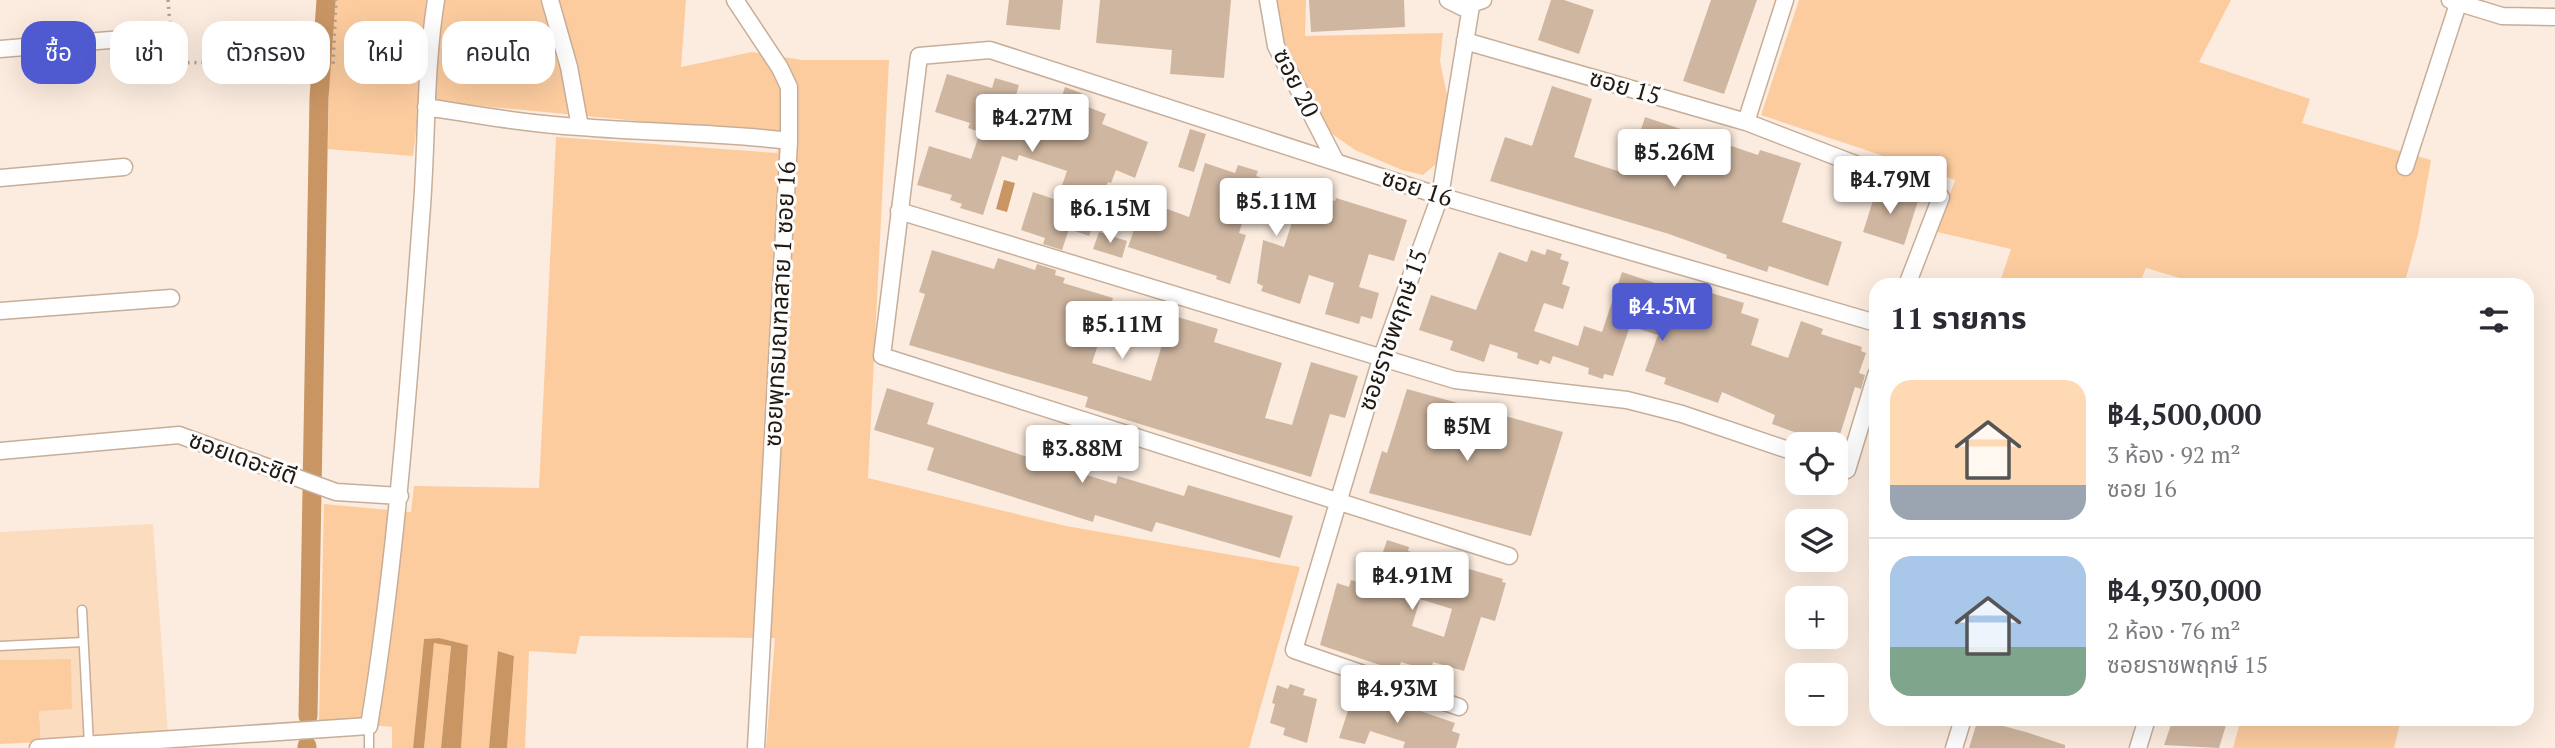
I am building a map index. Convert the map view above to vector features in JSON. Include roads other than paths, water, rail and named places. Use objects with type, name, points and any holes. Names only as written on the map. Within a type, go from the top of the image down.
[{"type":"street","points":[[38,748],[369,726],[400,496],[424,171],[426,107],[436,0]]},
{"type":"street","points":[[550,0],[569,68],[580,127]]},
{"type":"street","points":[[735,0],[780,68],[789,87],[789,141]]},
{"type":"street","name":"ซอย 20","points":[[1268,0],[1276,46],[1336,162]]},
{"type":"street","name":"ซอยราชพฤกษ์ 15","points":[[1448,0],[1462,7],[1477,3]]},
{"type":"street","points":[[1746,122],[1785,0]]},
{"type":"street","points":[[2405,167],[2454,2],[2501,16],[2555,17]]},
{"type":"street","name":"ซอยราชพฤกษ์ 15","points":[[1459,707],[1294,650],[1381,359],[1440,196],[1465,41],[1477,3]]},
{"type":"street","points":[[0,49],[110,40]]},
{"type":"street","name":"ซอย 15","points":[[1465,41],[1746,122],[1941,197],[1910,278]]},
{"type":"street","name":"ซอย 16","points":[[899,211],[919,56],[990,50],[1440,196],[1869,321]]},
{"type":"street","name":"ซอยพุทธมณฑลสาย 1 ซอย 16","points":[[426,107],[501,120],[580,127],[723,133],[789,141],[756,748]]},
{"type":"street","points":[[0,177],[124,167]]},
{"type":"street","points":[[1509,556],[882,356],[899,211],[1455,380],[1627,400],[1682,414],[1785,449]]},
{"type":"street","points":[[0,311],[171,298]]},
{"type":"street","points":[[1848,467],[1869,398]]},
{"type":"street","name":"ซอยเดอะซิตี","points":[[0,451],[179,435],[337,492],[400,496]]},
{"type":"street","points":[[1954,748],[1961,726]]},
{"type":"street","points":[[2138,748],[2145,726]]},
{"type":"lane","points":[[82,610],[89,745]]},
{"type":"lane","points":[[0,646],[83,642]]},
{"type":"lane","points":[[369,726],[369,748]]},
{"type":"waterway","points":[[308,716],[319,98],[326,0]]}]
